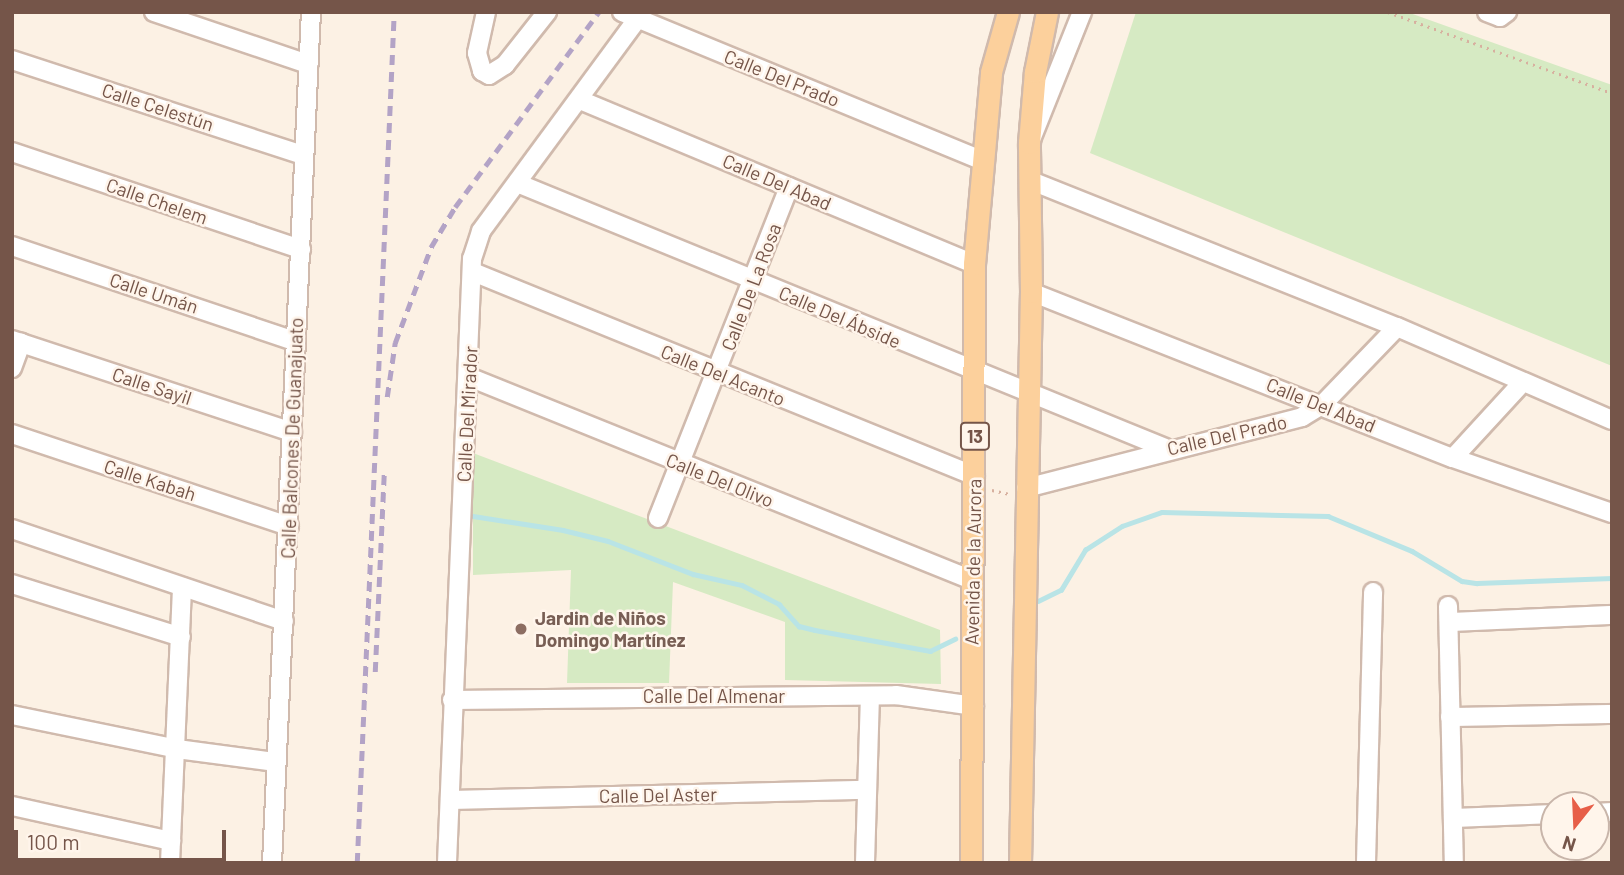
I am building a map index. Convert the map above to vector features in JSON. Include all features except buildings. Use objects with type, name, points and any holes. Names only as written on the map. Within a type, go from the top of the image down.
[{"type":"main road","name":"Avenida de la Aurora","points":[[971,863],[974,706],[974,264],[981,160],[991,72],[1008,12]]},
{"type":"main road","points":[[1020,863],[1031,292],[1030,143],[1035,72],[1047,12]]},
{"type":"street","points":[[154,12],[308,64]]},
{"type":"street","name":"Calle Balcones De Guanajuato","points":[[272,863],[311,12]]},
{"type":"street","points":[[486,12],[477,53],[482,71],[489,75],[505,65],[547,12]]},
{"type":"street","points":[[1030,143],[1082,12]]},
{"type":"street","points":[[1487,12],[1502,17],[1507,12]]},
{"type":"street","name":"Calle Del Prado","points":[[630,15],[981,160]]},
{"type":"street","name":"Calle Del Mirador","points":[[447,863],[452,700],[473,272],[481,231],[580,100],[630,15]]},
{"type":"street","name":"Calle Celestún","points":[[12,60],[303,155]]},
{"type":"street","name":"Calle Del Abad","points":[[580,100],[974,264]]},
{"type":"street","name":"Calle Chelem","points":[[12,152],[301,249]]},
{"type":"street","points":[[1029,180],[1396,327],[1612,420]]},
{"type":"street","name":"Calle Del Ábside","points":[[517,183],[975,373],[1166,448]]},
{"type":"street","name":"Calle De La Rosa","points":[[658,518],[789,187]]},
{"type":"street","name":"Calle Umán","points":[[12,246],[295,341]]},
{"type":"street","name":"Calle Del Acanto","points":[[473,272],[974,481]]},
{"type":"street","name":"Calle Del Abad","points":[[1031,292],[1453,458],[1612,513]]},
{"type":"street","name":"Calle Del Prado","points":[[1026,493],[1166,448],[1271,427],[1322,405],[1396,327]]},
{"type":"street","points":[[12,368],[17,342]]},
{"type":"street","name":"Calle Sayil","points":[[17,342],[292,432]]},
{"type":"street","name":"Calle Del Olivo","points":[[468,377],[972,580]]},
{"type":"street","points":[[1453,458],[1522,383]]},
{"type":"street","name":"Calle Kabah","points":[[12,434],[289,526]]},
{"type":"street","points":[[12,529],[284,621]]},
{"type":"street","points":[[12,584],[181,637]]},
{"type":"street","points":[[170,863],[182,587]]},
{"type":"street","points":[[1366,863],[1373,592]]},
{"type":"street","points":[[1454,863],[1448,614],[1612,615]]},
{"type":"street","name":"Calle Del Almenar","points":[[452,700],[908,695],[974,706]]},
{"type":"street","points":[[865,863],[870,697]]},
{"type":"street","points":[[1450,717],[1612,713]]},
{"type":"street","points":[[12,715],[177,748],[276,762]]},
{"type":"street","name":"Calle Del Aster","points":[[450,800],[867,790]]},
{"type":"street","points":[[12,806],[170,841]]},
{"type":"street","points":[[1454,818],[1540,815]]},
{"type":"path","points":[[1388,12],[1612,93]]},
{"type":"path","points":[[974,481],[1026,493]]},
{"type":"green space","points":[[1136,12],[1407,12],[1612,85],[1612,366],[1090,153]]},
{"type":"green space","points":[[473,453],[940,630],[941,684],[785,680],[785,622],[673,582],[669,683],[567,683],[571,570],[473,575]]},
{"type":"waterway","points":[[1038,601],[1061,590],[1085,550],[1122,526],[1162,512],[1328,516],[1412,551],[1462,581],[1477,583],[1612,578]]},
{"type":"waterway","points":[[473,516],[563,530],[608,541],[693,574],[742,585],[779,604],[799,626],[930,651],[955,639]]},
{"type":"railway","points":[[357,863],[394,12]]},
{"type":"railway","points":[[387,397],[395,343],[431,247],[455,207],[599,12]]},
{"type":"railway","points":[[375,672],[384,473]]},
{"type":"place","name":"Jardin de Niños Domingo Martínez","points":[[521,629]]}]
